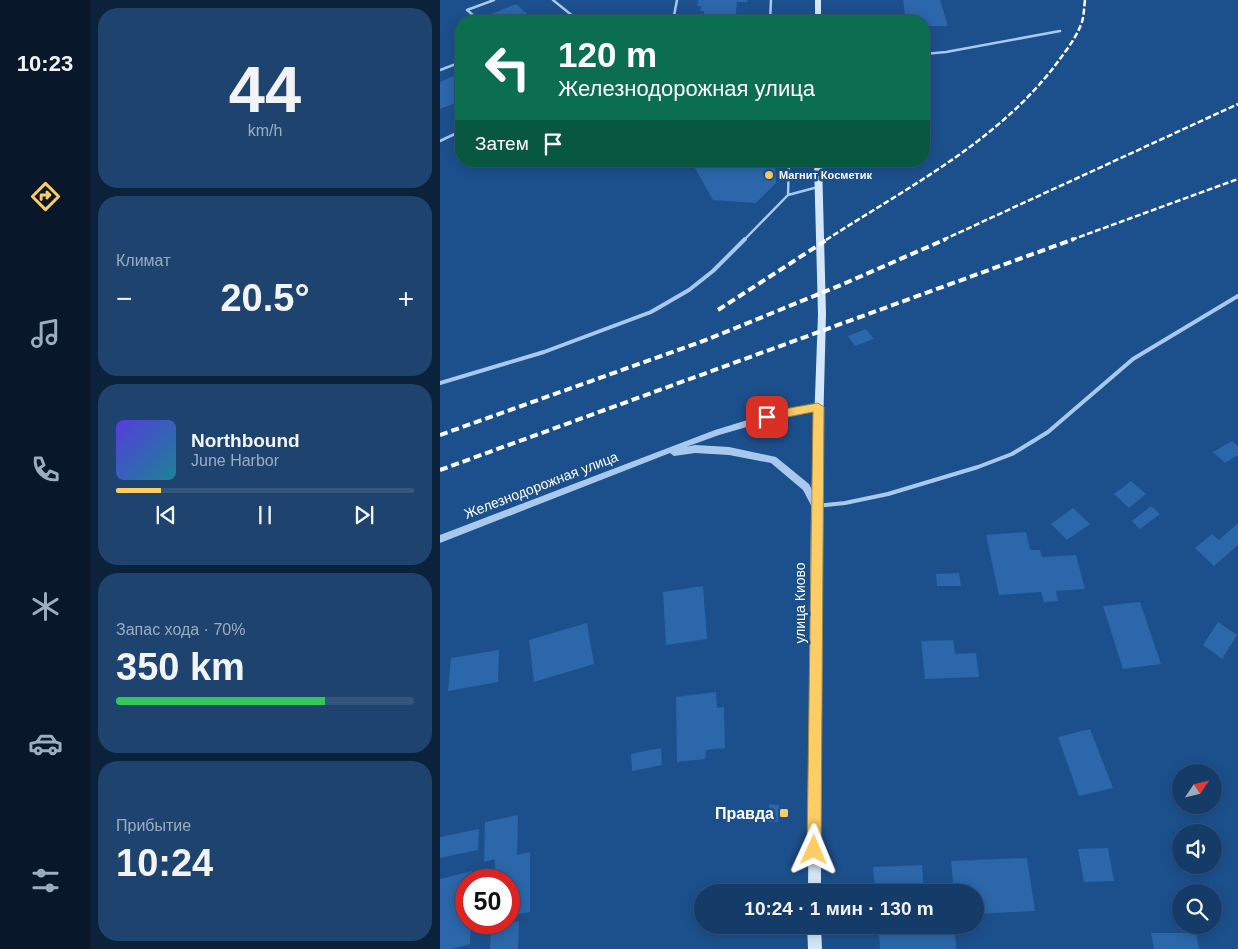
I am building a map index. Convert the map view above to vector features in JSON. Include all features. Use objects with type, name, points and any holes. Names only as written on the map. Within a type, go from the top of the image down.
[{"type":"main road","points":[[818,0],[818,15]]},
{"type":"main road","name":"улица Киово","points":[[814,884],[816,506],[822,314],[818,167]]},
{"type":"main road","points":[[814,934],[815,949]]},
{"type":"street","name":"Железнодорожная улица","points":[[440,539],[652,456],[750,421],[784,412],[818,407]]},
{"type":"street","name":"Железнодорожная улица","points":[[652,456],[695,448],[730,451],[773,460],[806,487],[816,506]]},
{"type":"lane","points":[[473,15],[467,10],[494,0]]},
{"type":"lane","points":[[553,0],[571,15]]},
{"type":"lane","points":[[675,15],[677,0]]},
{"type":"lane","points":[[770,0],[770,15]]},
{"type":"lane","points":[[930,53],[1060,31]]},
{"type":"lane","points":[[440,70],[455,64]]},
{"type":"lane","points":[[440,141],[455,134]]},
{"type":"lane","points":[[788,195],[789,167]]},
{"type":"lane","points":[[440,383],[544,352],[651,312],[689,290],[713,272],[788,195],[818,187]]},
{"type":"lane","points":[[816,506],[841,506],[876,498],[980,467],[1024,448],[1047,432],[1127,364],[1172,332],[1238,296]]},
{"type":"building","points":[[698,0],[748,0],[747,2],[737,2],[736,15],[704,15],[704,11],[700,11],[701,6],[697,6]]},
{"type":"building","points":[[903,0],[940,0],[948,26],[930,26],[930,15],[905,15]]},
{"type":"building","points":[[516,4],[528,15],[488,15]]},
{"type":"building","points":[[455,76],[455,103],[440,109],[440,82]]},
{"type":"building","points":[[694,167],[775,167],[776,183],[756,203],[713,200]]},
{"type":"building","points":[[866,329],[874,339],[855,346],[848,336]]},
{"type":"building","points":[[1232,441],[1238,446],[1238,455],[1225,463],[1213,452]]},
{"type":"building","points":[[1131,481],[1146,494],[1129,508],[1114,494]]},
{"type":"building","points":[[1151,506],[1160,514],[1140,529],[1132,521]]},
{"type":"building","points":[[1073,508],[1090,524],[1067,540],[1051,524]]},
{"type":"building","points":[[1238,523],[1238,545],[1214,566],[1195,548],[1212,534],[1219,540]]},
{"type":"building","points":[[1026,532],[1030,550],[1040,550],[1042,557],[1076,555],[1085,589],[1056,591],[1058,601],[1044,602],[1041,592],[999,595],[986,535]]},
{"type":"building","points":[[959,573],[961,586],[937,586],[936,574]]},
{"type":"building","points":[[703,586],[707,639],[666,645],[663,592]]},
{"type":"building","points":[[1140,602],[1161,664],[1123,669],[1103,606]]},
{"type":"building","points":[[1218,622],[1237,635],[1222,659],[1203,645]]},
{"type":"building","points":[[587,623],[594,664],[534,682],[529,640]]},
{"type":"building","points":[[953,640],[955,654],[976,653],[979,677],[925,679],[921,641]]},
{"type":"building","points":[[499,650],[498,682],[448,691],[451,658]]},
{"type":"building","points":[[716,692],[717,708],[724,707],[725,748],[706,750],[705,759],[677,762],[676,697]]},
{"type":"building","points":[[1090,729],[1113,788],[1079,796],[1058,737]]},
{"type":"building","points":[[661,748],[662,765],[632,771],[631,754]]},
{"type":"building","points":[[769,804],[779,805],[778,822],[768,822]]},
{"type":"building","points":[[518,815],[517,855],[530,852],[530,912],[520,914],[520,869],[495,869],[495,859],[484,862],[485,822]]},
{"type":"building","points":[[479,829],[478,850],[440,858],[440,837]]},
{"type":"building","points":[[1108,848],[1114,881],[1084,882],[1078,849]]},
{"type":"building","points":[[1027,858],[1035,911],[984,914],[984,884],[953,884],[951,861]]},
{"type":"building","points":[[922,865],[923,884],[874,884],[873,867]]},
{"type":"building","points":[[455,875],[455,934],[470,934],[470,944],[450,949],[440,949],[440,879]]},
{"type":"building","points":[[1151,933],[1196,934],[1199,949],[1154,949]]},
{"type":"building","points":[[491,934],[519,934],[518,949],[490,949]]},
{"type":"building","points":[[955,934],[956,949],[880,949],[879,935]]},
{"type":"railway","points":[[826,240],[948,163],[1004,119],[1030,94],[1070,46],[1082,22],[1085,0]]},
{"type":"railway","points":[[943,240],[1238,104]]},
{"type":"railway","points":[[1071,240],[1238,179]]},
{"type":"railway","points":[[718,310],[828,239]]},
{"type":"railway","points":[[440,435],[706,340],[841,285],[946,239]]},
{"type":"railway","points":[[440,470],[1074,239]]},
{"type":"place","name":"Магнит Косметик","points":[[769,175]]},
{"type":"place","name":"Правда","points":[[784,813]]},
{"type":"route","points":[[767,417],[784,412],[818,407],[814,850]]}]
